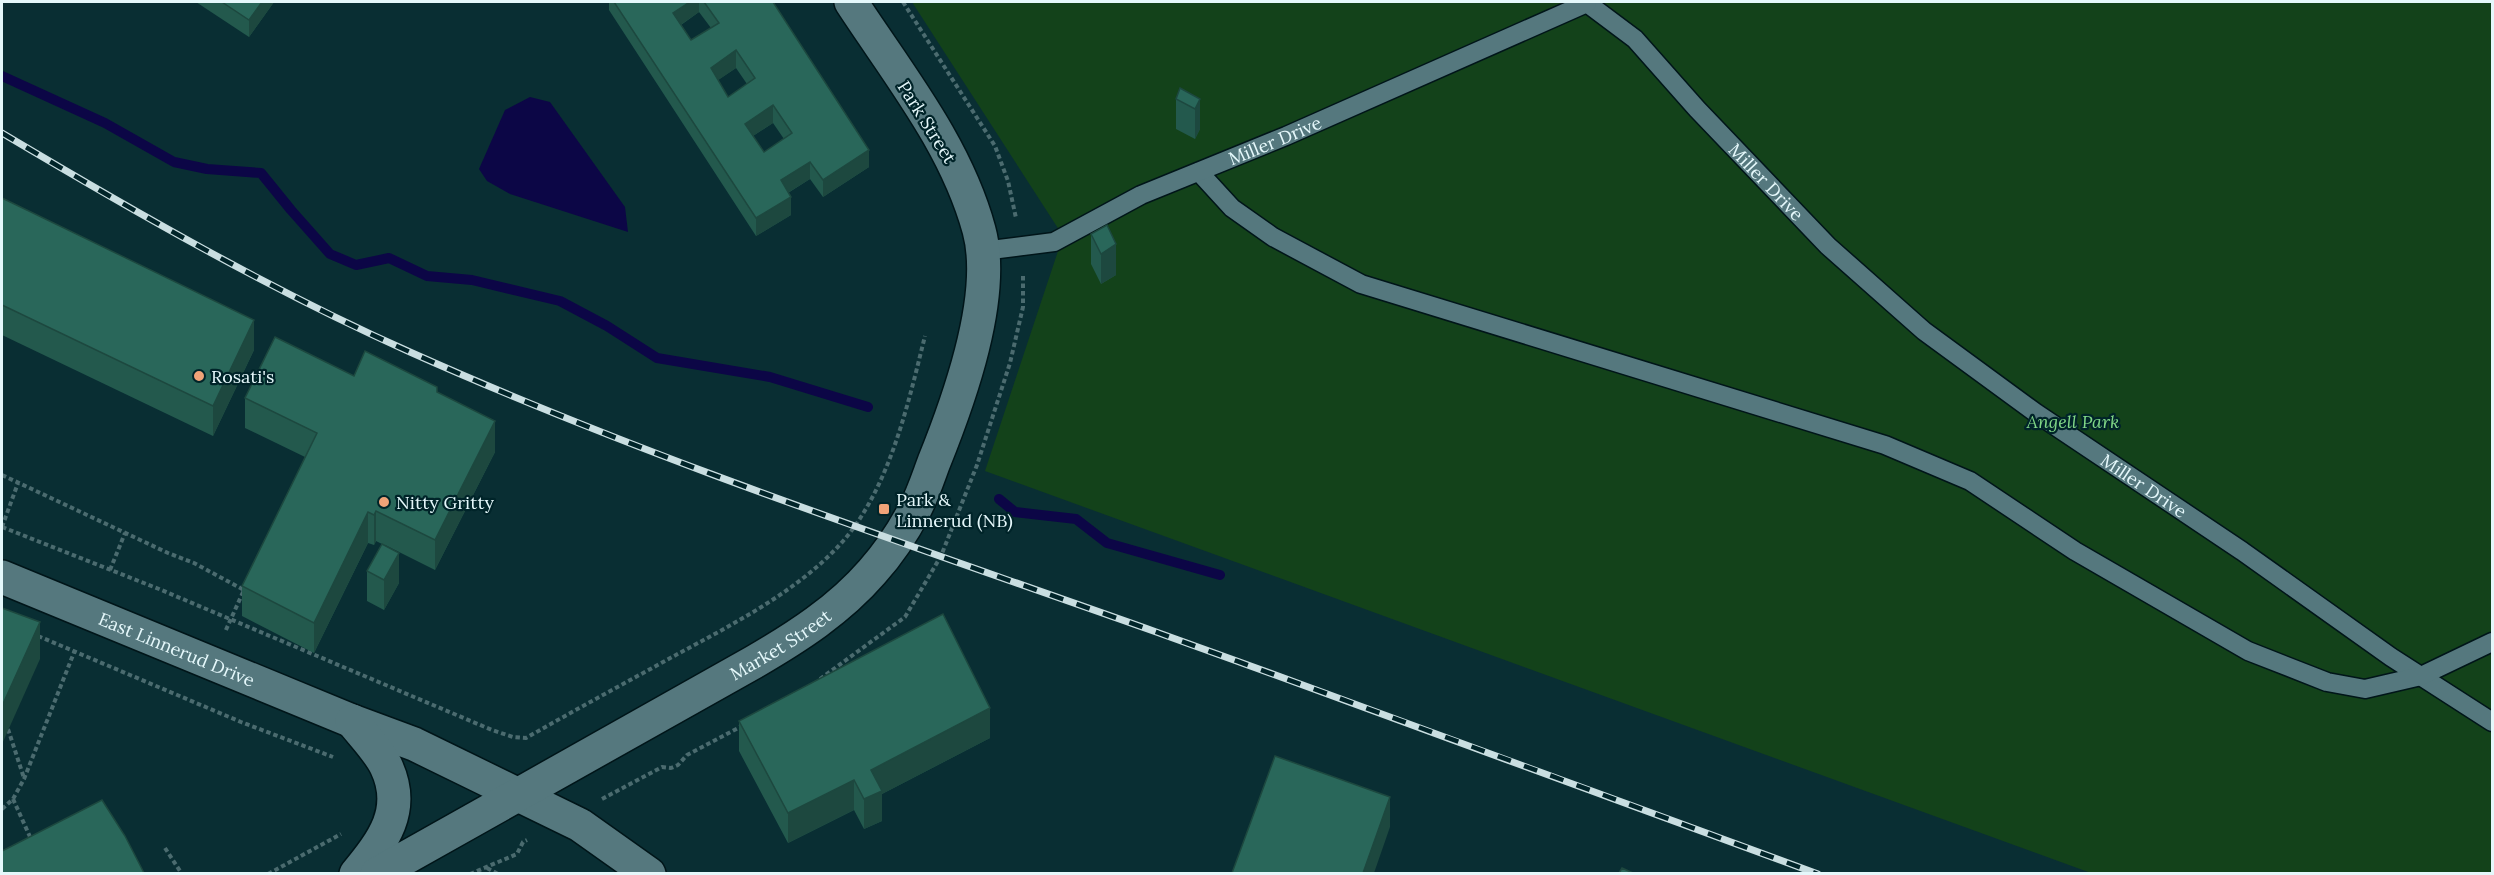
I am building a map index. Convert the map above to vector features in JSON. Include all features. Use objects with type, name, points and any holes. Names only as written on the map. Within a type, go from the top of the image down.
[{"type":"street","name":"Park Street","points":[[851,2],[934,128],[955,166],[980,231],[983,251]]},
{"type":"street","name":"Market Street","points":[[377,873],[791,640],[843,603],[898,540],[917,506],[943,440],[972,346],[982,298],[983,251]]},
{"type":"street","name":"East Linnerud Drive","points":[[2,577],[352,721],[414,744],[580,825],[649,873]]},
{"type":"street","points":[[352,721],[386,766],[393,799],[392,822],[378,847],[356,873]]},
{"type":"lane","name":"Miller Drive","points":[[983,251],[1054,242],[1141,195],[1296,132],[1587,2],[1635,39],[1697,109],[1828,246],[1924,331],[2036,413],[2242,551],[2421,676],[2493,722]]},
{"type":"lane","points":[[1199,172],[1232,208],[1273,237],[1361,284],[1885,446],[1970,482],[2075,551],[2248,651],[2327,682],[2365,689],[2421,676],[2493,642]]},
{"type":"path","points":[[903,2],[995,146],[1008,181],[1017,222]]},
{"type":"path","points":[[1023,276],[1023,296]]},
{"type":"path","points":[[18,483],[2,527],[230,619],[492,730],[513,738],[526,738],[731,625],[789,589],[828,555],[855,525],[876,491],[898,435],[925,336]]},
{"type":"path","points":[[2,475],[124,533],[194,563],[244,590],[212,663]]},
{"type":"path","points":[[110,570],[124,533]]},
{"type":"path","points":[[2,809],[13,799],[24,779],[90,613]]},
{"type":"path","points":[[33,634],[241,722],[336,758]]},
{"type":"path","points":[[8,729],[24,779]]},
{"type":"path","points":[[662,767],[671,768],[678,765],[687,755],[707,744]]},
{"type":"path","points":[[13,799],[34,848]]},
{"type":"path","points":[[268,873],[346,831]]},
{"type":"path","points":[[470,873],[517,854],[523,842]]},
{"type":"path","points":[[165,848],[182,873]]},
{"type":"path","points":[[486,868],[498,873]]},
{"type":"green space","name":"Angell Park","points":[[912,2],[2492,2],[2492,873],[2091,873],[985,471],[1063,236]]},
{"type":"shaded area","points":[[530,97],[550,102],[625,207],[628,232],[510,194],[487,181],[479,169],[505,110]]},
{"type":"building","points":[[222,2],[262,2],[249,20]]},
{"type":"building","points":[[614,2],[690,2],[673,13],[691,40],[719,23],[704,2],[773,2],[869,150],[823,180],[810,162],[781,180],[791,197],[756,218]],"holes":[[[736,50],[755,78],[728,97],[711,68]],[[773,105],[792,133],[764,152],[745,124]]]},
{"type":"building","points":[[1180,88],[1200,99],[1195,109],[1176,99]]},
{"type":"building","points":[[2,198],[254,320],[213,406],[2,305]]},
{"type":"building","points":[[1107,225],[1116,244],[1101,254],[1091,234]]},
{"type":"building","name":"Nitty Gritty","points":[[275,337],[354,376],[365,351],[437,387],[437,392],[495,421],[435,540],[376,511],[374,515],[368,512],[314,623],[242,586],[317,433],[245,398]]},
{"type":"building","points":[[382,544],[399,553],[384,580],[367,571]]},
{"type":"building","points":[[2,608],[40,622],[2,706]]},
{"type":"building","points":[[943,614],[990,708],[871,770],[882,791],[864,799],[854,780],[788,813],[739,721]]},
{"type":"building","points":[[1275,756],[1390,797],[1363,873],[1232,873]]},
{"type":"building","points":[[102,800],[125,836],[144,873],[2,873],[2,851]]},
{"type":"building","points":[[1622,868],[1633,873],[1619,873]]},
{"type":"waterway","points":[[2,76],[105,123],[174,162],[207,169],[261,173],[330,254],[356,265],[389,258],[427,276],[472,280],[560,301],[607,326],[657,358],[770,377],[868,407]]},
{"type":"waterway","points":[[999,499],[1015,512],[1076,519],[1107,543],[1220,575]]},
{"type":"railway","points":[[2,133],[102,192],[254,276],[357,328],[502,392],[782,500],[1159,633],[1818,874]]},
{"type":"place","name":"Rosati's","points":[[199,376]]},
{"type":"place","name":"Nitty Gritty","points":[[384,502]]},
{"type":"place","name":"Park & Linnerud (NB)","points":[[884,509]]}]
